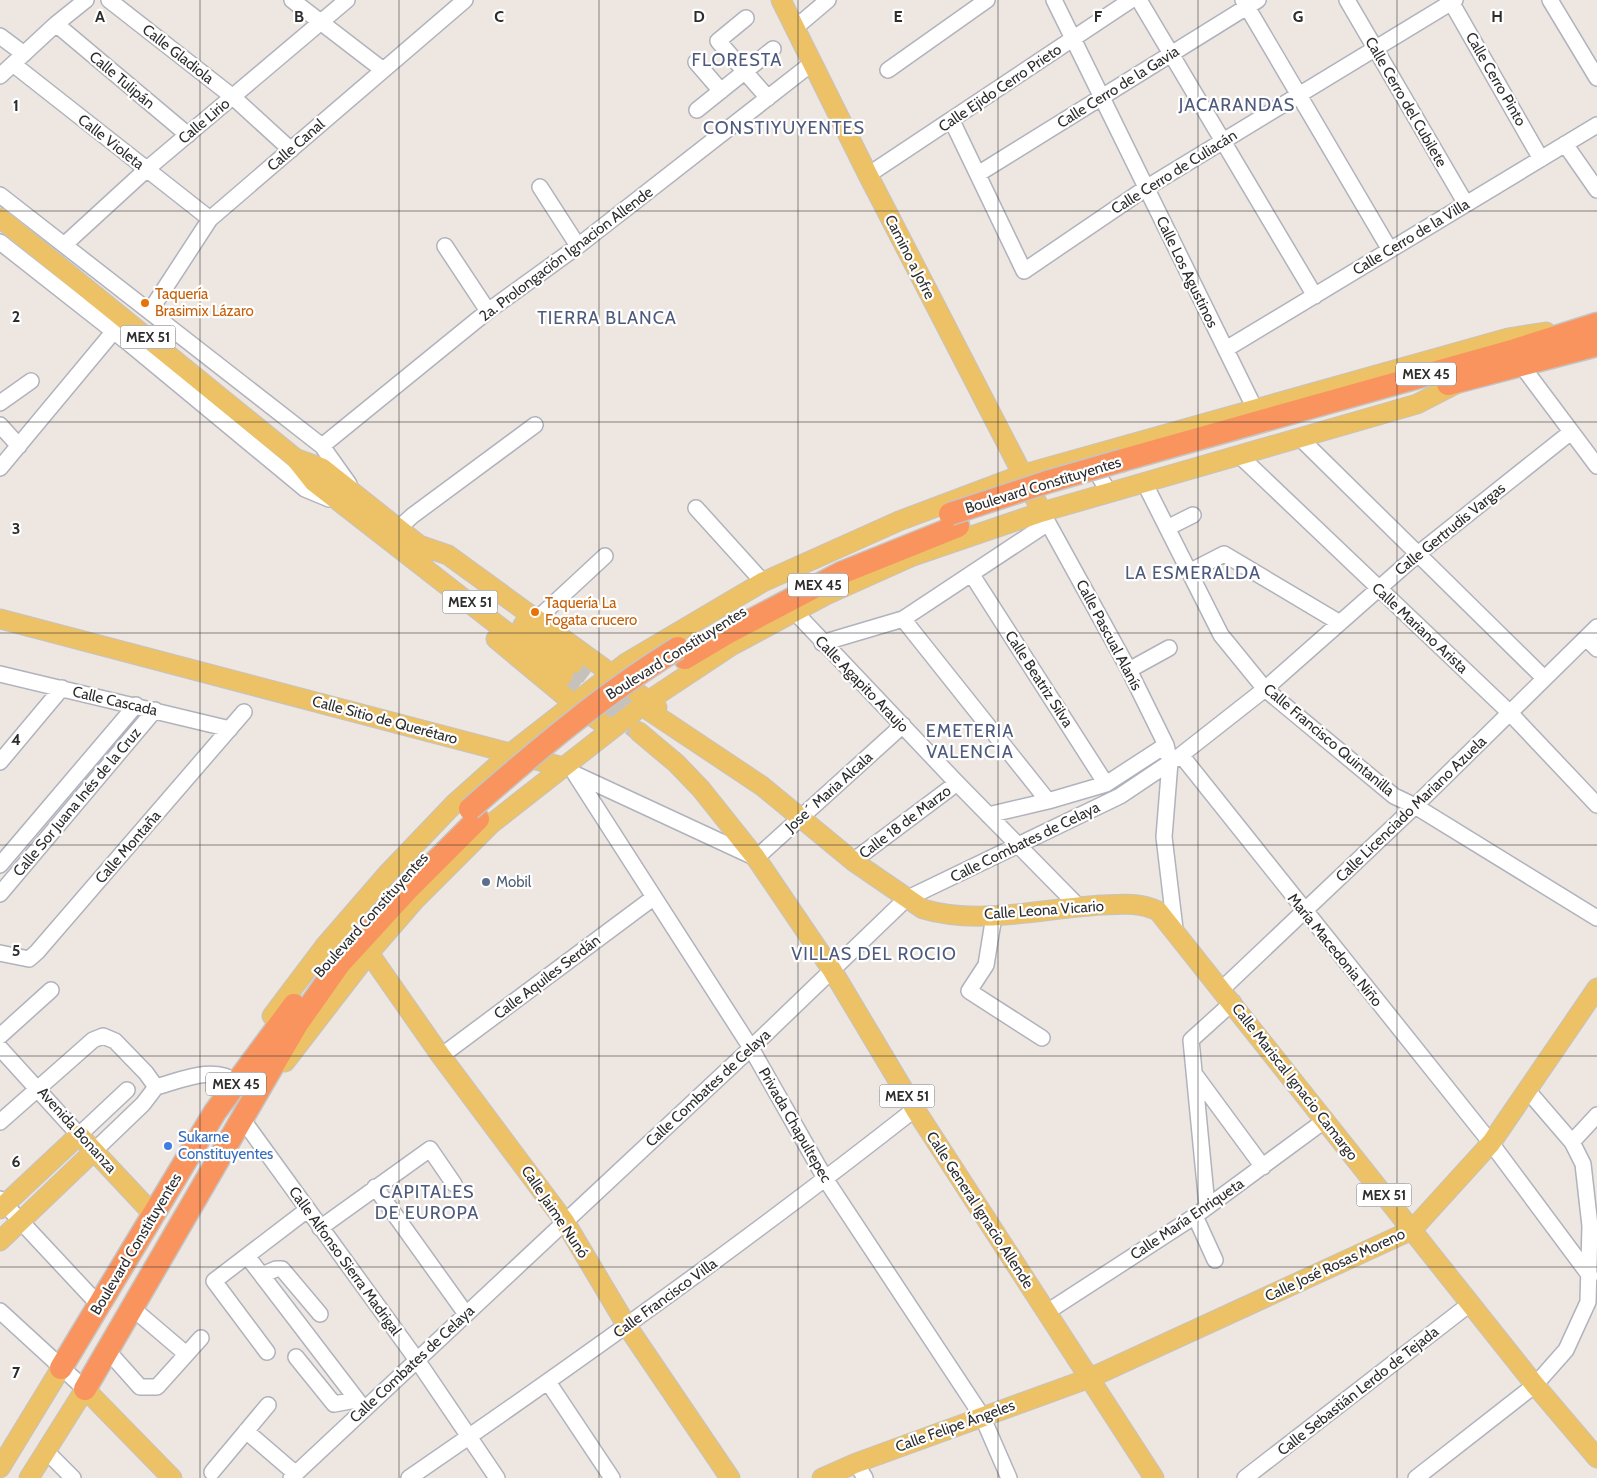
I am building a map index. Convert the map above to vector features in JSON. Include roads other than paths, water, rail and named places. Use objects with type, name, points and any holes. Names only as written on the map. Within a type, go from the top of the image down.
[{"type":"highway","name":"Boulevard Constituyentes","points":[[1255,422],[1522,366],[1597,331]]},
{"type":"highway","name":"Boulevard Constituyentes","points":[[85,1388],[297,1024],[340,963],[403,885],[470,809],[576,718],[634,675],[722,621],[781,589],[904,532],[991,500],[1255,422],[1514,350],[1597,331]]},
{"type":"highway","name":"Boulevard Constituyentes","points":[[61,1368],[152,1214],[235,1080],[332,954],[403,885]]},
{"type":"main road","name":"Camino a Jofre","points":[[780,0],[990,414],[1024,474],[1045,517]]},
{"type":"main road","name":"MEX 51","points":[[0,218],[296,458],[322,468],[350,501],[376,528],[568,670],[419,545],[398,529],[350,501]]},
{"type":"main road","points":[[242,1120],[307,1032],[369,953],[416,900],[491,824],[569,770],[611,729],[731,646],[794,611],[913,556],[1045,517],[1109,492],[1417,404],[1466,379]]},
{"type":"main road","points":[[235,1080],[256,1038],[324,947],[409,851],[455,803],[511,753],[612,674],[763,582],[899,521],[1024,474],[1102,451],[1255,422]]},
{"type":"main road","points":[[376,528],[402,561],[573,703],[611,729]]},
{"type":"main road","points":[[419,545],[448,556],[612,674],[648,705]]},
{"type":"main road","name":"Calle Sitio de Querétaro","points":[[0,619],[511,753],[569,770]]},
{"type":"main road","name":"MEX 51","points":[[648,705],[747,766],[762,786],[802,817],[854,862],[906,899]]},
{"type":"main road","name":"Calle General Ignacio Allende","points":[[639,732],[676,763],[701,789],[756,858],[832,970],[915,1109],[1154,1478]]},
{"type":"main road","name":"Calle Leona Vicario","points":[[906,899],[923,909],[935,913],[994,916],[1078,906],[1138,904],[1158,911],[1175,929]]},
{"type":"main road","name":"Calle Mariscal Ignacio Camargo","points":[[1175,929],[1324,1122],[1535,1385],[1597,1458]]},
{"type":"main road","name":"Calle Jaime Nunó","points":[[369,953],[441,1056],[565,1222],[627,1326],[730,1478]]},
{"type":"main road","name":"Calle José Rosas Moreno","points":[[1090,1378],[1412,1230],[1491,1143],[1597,988]]},
{"type":"main road","points":[[2,1204],[80,1135]]},
{"type":"main road","name":"Avenida Bonanza","points":[[80,1135],[152,1214]]},
{"type":"main road","points":[[0,1241],[94,1151]]},
{"type":"main road","name":"Boulevard Constituyentes","points":[[0,1468],[61,1368]]},
{"type":"main road","name":"Calle Felipe Ángeles","points":[[822,1478],[860,1470],[982,1416],[1090,1378]]},
{"type":"main road","points":[[85,1388],[172,1478]]},
{"type":"main road","name":"Boulevard Constituyentes","points":[[30,1478],[85,1388]]},
{"type":"street","points":[[0,76],[56,24],[86,0]]},
{"type":"street","name":"Calle Gladiola","points":[[109,0],[233,97],[291,150]]},
{"type":"street","points":[[292,0],[383,70]]},
{"type":"street","name":"Calle Lirio","points":[[64,245],[147,169],[347,0]]},
{"type":"street","name":"Calle Canal","points":[[150,311],[210,219],[465,0]]},
{"type":"street","points":[[795,28],[828,0]]},
{"type":"street","name":"Calle Los Agustinos","points":[[1054,0],[1071,39],[1226,349],[1255,422]]},
{"type":"street","name":"Calle Ejido Cerro Prieto","points":[[868,175],[952,121],[1131,0]]},
{"type":"street","points":[[1139,0],[1315,296]]},
{"type":"street","name":"Calle Cerro del Cubilete","points":[[1347,0],[1466,204]]},
{"type":"street","points":[[1550,0],[1597,78]]},
{"type":"street","name":"Calle Cerro de Culiacán","points":[[978,174],[1024,270],[1146,188],[1452,1]]},
{"type":"street","name":"Calle Cerro Pinto","points":[[1452,1],[1541,159]]},
{"type":"street","points":[[888,70],[981,2]]},
{"type":"street","points":[[1249,2],[1299,94],[1390,250]]},
{"type":"street","name":"Calle Cerro de la Gavia","points":[[978,174],[1170,55],[1249,2]]},
{"type":"street","points":[[746,18],[718,41],[768,98]]},
{"type":"street","name":"Calle Tulipán","points":[[56,24],[188,135]]},
{"type":"street","name":"Calle Violeta","points":[[0,36],[18,59],[147,169],[210,219]]},
{"type":"street","points":[[697,110],[774,49]]},
{"type":"street","points":[[696,62],[721,91]]},
{"type":"street","name":"2a. Prolongación Ignacion Allende","points":[[322,446],[488,311],[578,246],[811,64]]},
{"type":"street","points":[[952,121],[978,174]]},
{"type":"street","name":"Calle Cerro de la Villa","points":[[1226,349],[1597,125]]},
{"type":"street","points":[[1565,144],[1597,190]]},
{"type":"street","points":[[540,187],[578,246]]},
{"type":"street","points":[[0,195],[322,446],[350,501]]},
{"type":"street","points":[[0,242],[114,331],[305,489],[350,501]]},
{"type":"street","points":[[445,246],[488,311]]},
{"type":"street","points":[[0,468],[114,331]]},
{"type":"street","points":[[1522,366],[1597,466]]},
{"type":"street","points":[[0,403],[31,381]]},
{"type":"street","points":[[0,425],[19,446]]},
{"type":"street","points":[[398,529],[412,516],[535,425]]},
{"type":"street","name":"Calle Gertrudis Vargas","points":[[1175,758],[1265,689],[1377,588],[1571,432]]},
{"type":"street","points":[[1300,438],[1544,678]]},
{"type":"street","points":[[1102,451],[1097,473],[1109,492]]},
{"type":"street","name":"Calle Mariano Arista","points":[[1239,455],[1510,713],[1597,805]]},
{"type":"street","name":"Calle Francisco Quintanilla","points":[[1144,482],[1221,635],[1265,689],[1394,796],[1415,806],[1597,918]]},
{"type":"street","points":[[696,508],[763,582]]},
{"type":"street","points":[[1167,528],[1193,515]]},
{"type":"street","points":[[822,643],[903,619],[972,575],[1045,517]]},
{"type":"street","name":"Calle Pascual Alanís","points":[[1045,517],[1128,670],[1166,745],[1175,758]]},
{"type":"street","points":[[1189,572],[1224,554],[1340,623]]},
{"type":"street","points":[[536,620],[605,556]]},
{"type":"street","name":"Calle Beatriz Silva","points":[[972,575],[1106,784]]},
{"type":"street","name":"Calle Agapito Araujo","points":[[794,611],[822,643],[957,784],[1078,906]]},
{"type":"street","points":[[903,619],[1048,801]]},
{"type":"street","name":"Calle Licenciado Mariano Azuela","points":[[1195,1074],[1191,1040],[1228,996],[1304,912],[1597,627]]},
{"type":"street","points":[[1586,638],[1597,649]]},
{"type":"street","points":[[1128,670],[1169,648]]},
{"type":"street","name":"Calle Cascada","points":[[0,674],[230,729]]},
{"type":"street","points":[[0,762],[62,688]]},
{"type":"street","name":"Calle Sor Juana Inés de la Cruz","points":[[0,866],[136,706]]},
{"type":"street","name":"Calle Sor Juana Inés de la Cruz","points":[[0,894],[155,710]]},
{"type":"street","name":"Calle Montaña","points":[[0,953],[29,958],[37,952],[244,712]]},
{"type":"street","name":"Jose´ Maria Alcala","points":[[756,858],[902,725]]},
{"type":"street","points":[[988,815],[1048,801],[1106,784],[1166,745]]},
{"type":"street","points":[[1175,758],[1164,837],[1175,929]]},
{"type":"street","name":"Calle Combates de Celaya","points":[[294,1476],[360,1405],[418,1360],[751,1048],[906,899],[1120,796],[1175,758]]},
{"type":"street","name":"María Macedonia Niño","points":[[1175,758],[1304,912],[1491,1143],[1590,1276]]},
{"type":"street","name":"Calle Sitio de Querétaro","points":[[569,770],[756,858]]},
{"type":"street","name":"Privada Chapultepec","points":[[569,770],[751,1048],[826,1180],[982,1416],[1009,1478]]},
{"type":"street","name":"Calle 18 de Marzo","points":[[854,862],[957,784]]},
{"type":"street","name":"Calle Aquiles Serdán","points":[[441,1056],[653,898]]},
{"type":"street","points":[[994,916],[986,965],[969,991],[1042,1038]]},
{"type":"street","points":[[0,1036],[51,990]]},
{"type":"street","points":[[0,1122],[93,1040],[103,1036],[115,1041],[146,1073],[156,1087]]},
{"type":"street","name":"Avenida Bonanza","points":[[0,1048],[39,1088],[80,1135]]},
{"type":"street","points":[[94,1151],[144,1104],[156,1087],[202,1074],[219,1074],[235,1080]]},
{"type":"street","points":[[1195,1074],[1263,1167]]},
{"type":"street","points":[[1195,1074],[1207,1206]]},
{"type":"street","points":[[80,1135],[127,1090]]},
{"type":"street","points":[[1416,1478],[1535,1385],[1566,1350],[1588,1302],[1590,1226],[1582,1164],[1572,1142],[1528,1091]]},
{"type":"street","name":"Calle Francisco Villa","points":[[409,1478],[627,1326],[826,1180],[915,1109]]},
{"type":"street","points":[[1572,1142],[1597,1115]]},
{"type":"street","name":"Calle Alfonso Sierra Madrigal","points":[[242,1120],[418,1360],[497,1478]]},
{"type":"street","name":"Calle María Enriqueta","points":[[1047,1312],[1195,1216],[1324,1122]]},
{"type":"street","points":[[320,1228],[430,1149],[454,1184]]},
{"type":"street","points":[[375,1187],[466,1314]]},
{"type":"street","points":[[2,1204],[99,1305]]},
{"type":"street","points":[[267,1352],[214,1281],[307,1210]]},
{"type":"street","points":[[1195,1216],[1215,1260]]},
{"type":"street","points":[[248,1256],[360,1405]]},
{"type":"street","points":[[262,1275],[276,1269],[282,1269],[320,1314]]},
{"type":"street","name":"Calle Sebastián Lerdo de Tejada","points":[[1245,1478],[1471,1303]]},
{"type":"street","points":[[131,1307],[185,1353]]},
{"type":"street","points":[[0,1311],[85,1388]]},
{"type":"street","points":[[107,1350],[140,1387],[157,1387],[185,1353],[201,1338]]},
{"type":"street","points":[[296,1357],[334,1404],[360,1405]]},
{"type":"street","points":[[548,1382],[612,1478]]},
{"type":"street","points":[[212,1472],[268,1405]]},
{"type":"street","points":[[246,1432],[294,1476]]},
{"type":"street","points":[[46,1451],[72,1478]]},
{"type":"tunnel","points":[[573,664],[616,695],[648,710]]},
{"type":"tunnel","points":[[563,676],[639,732]]},
{"type":"place","name":"Taquería Brasimix Lázaro","points":[[145,303]]},
{"type":"place","name":"Taquería La Fogata crucero","points":[[535,612]]},
{"type":"place","name":"Mobil","points":[[486,882]]},
{"type":"place","name":"Sukarne Constituyentes","points":[[168,1146]]},
{"type":"district","name":"FLORESTA","points":[[737,60]]},
{"type":"district","name":"JACARANDAS","points":[[1237,105]]},
{"type":"district","name":"CONSTIYUYENTES","points":[[784,128]]},
{"type":"district","name":"TIERRA BLANCA","points":[[607,318]]},
{"type":"district","name":"LA ESMERALDA","points":[[1193,573]]},
{"type":"district","name":"EMETERIA VALENCIA","points":[[970,741]]},
{"type":"district","name":"VILLAS DEL ROCIO","points":[[874,954]]},
{"type":"district","name":"CAPITALES DE EUROPA","points":[[427,1202]]}]
